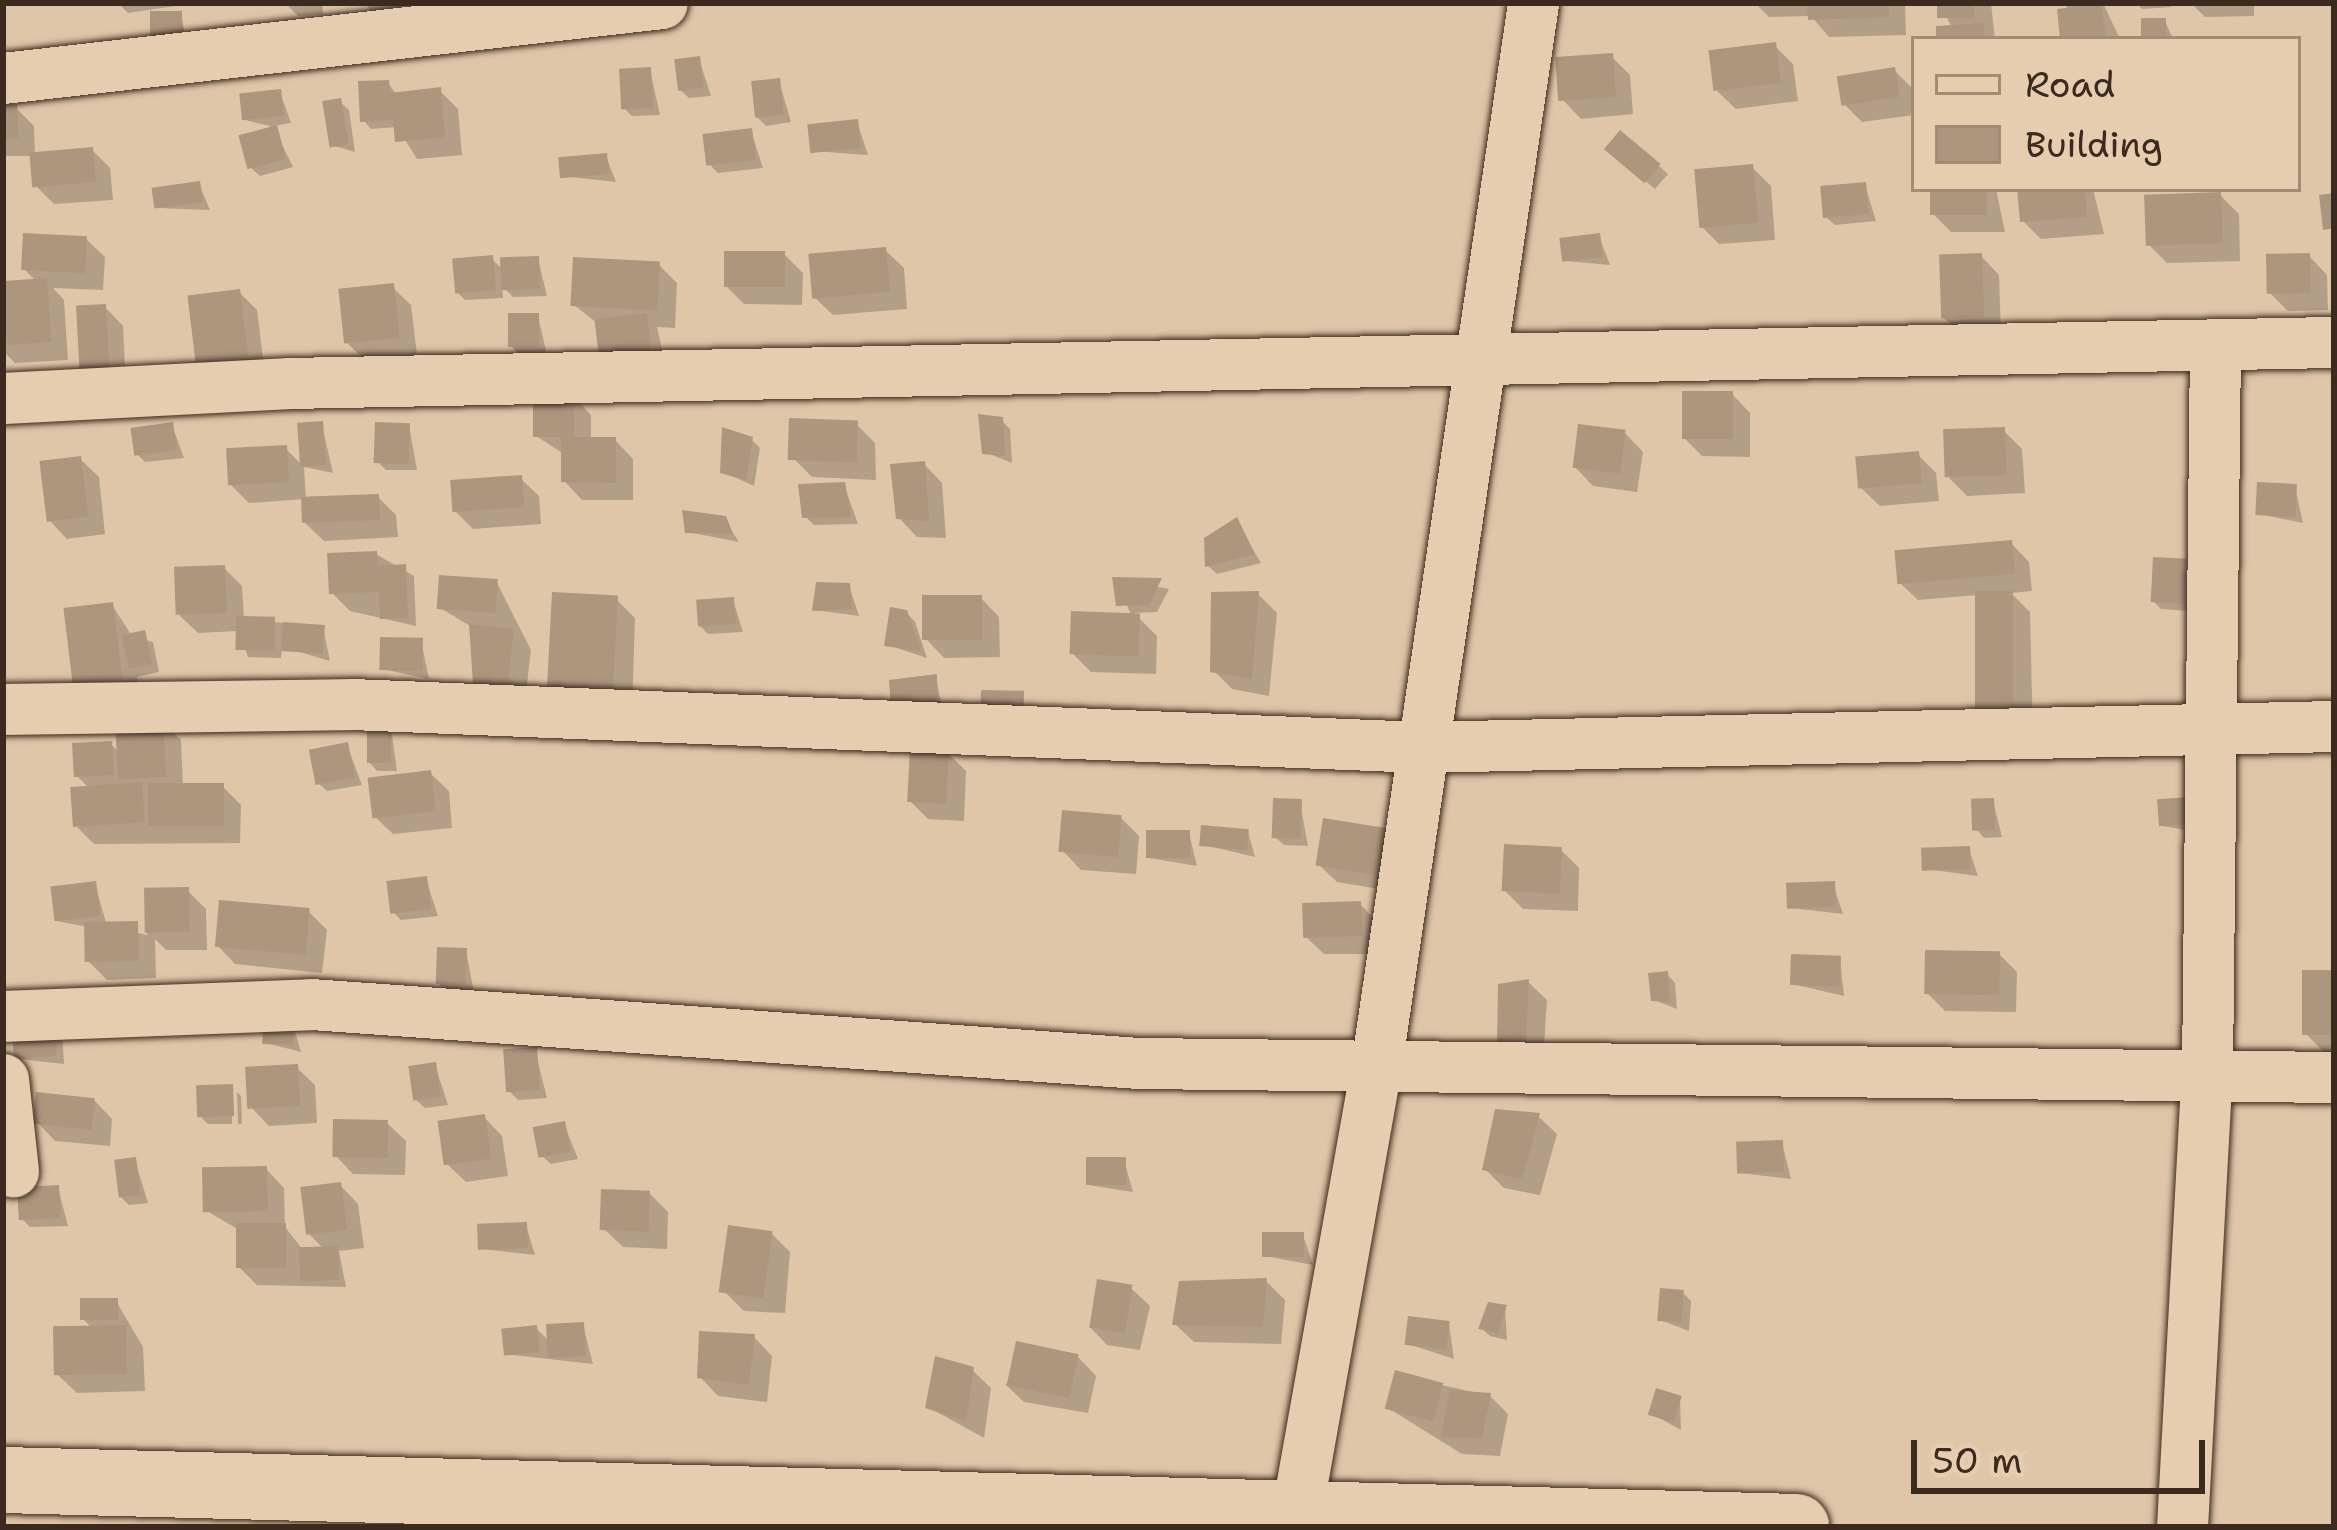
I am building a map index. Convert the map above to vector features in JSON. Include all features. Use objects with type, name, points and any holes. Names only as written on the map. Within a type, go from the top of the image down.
[{"type":"main road","points":[[3,1480],[1297,1510],[1796,1527]]},
{"type":"street","points":[[3,78],[662,3]]},
{"type":"street","points":[[1297,1510],[1377,1060],[1533,3]]},
{"type":"street","points":[[3,398],[1483,357],[2334,342]]},
{"type":"street","points":[[2182,1527],[2207,1071],[2215,346]]},
{"type":"street","points":[[3,709],[351,704],[1423,747],[2334,727]]},
{"type":"street","points":[[3,1016],[311,1004],[1139,1063],[1377,1060],[2207,1071],[2334,1077]]},
{"type":"street","points":[[3,1079],[13,1171]]},
{"type":"building","points":[[1807,3],[1889,3],[1889,17],[1808,20]]},
{"type":"building","points":[[1937,3],[1974,3],[1974,18],[1937,18]]},
{"type":"building","points":[[2101,4],[2106,36],[2060,36],[2057,9]]},
{"type":"building","points":[[150,11],[182,11],[182,46],[150,46]]},
{"type":"building","points":[[2141,18],[2166,18],[2166,36],[2141,36]]},
{"type":"building","points":[[1984,23],[1985,36],[1936,36],[1936,26]]},
{"type":"building","points":[[1776,42],[1781,83],[1714,91],[1709,50]]},
{"type":"building","points":[[1613,53],[1616,97],[1558,101],[1555,57]]},
{"type":"building","points":[[700,56],[704,88],[678,91],[674,59]]},
{"type":"building","points":[[651,67],[653,108],[621,110],[619,69]]},
{"type":"building","points":[[1895,67],[1900,97],[1841,106],[1837,76]]},
{"type":"building","points":[[780,78],[784,115],[755,118],[751,81]]},
{"type":"building","points":[[389,80],[390,93],[441,87],[445,137],[395,142],[393,120],[360,122],[358,81]]},
{"type":"building","points":[[281,89],[284,116],[242,120],[239,93]]},
{"type":"building","points":[[341,98],[348,144],[330,147],[322,101]]},
{"type":"building","points":[[3,104],[17,104],[18,138],[4,138]]},
{"type":"building","points":[[858,119],[861,148],[810,153],[807,124]]},
{"type":"building","points":[[277,125],[286,159],[247,169],[238,135]]},
{"type":"building","points":[[752,128],[756,160],[706,166],[702,134]]},
{"type":"building","points":[[1620,130],[1661,164],[1645,183],[1604,149]]},
{"type":"building","points":[[93,147],[96,182],[32,187],[29,153]]},
{"type":"building","points":[[607,153],[609,174],[560,178],[558,157]]},
{"type":"building","points":[[1753,164],[1758,223],[1699,228],[1694,169]]},
{"type":"building","points":[[200,181],[203,202],[154,209],[151,188]]},
{"type":"building","points":[[1866,182],[1869,214],[1823,218],[1820,186]]},
{"type":"building","points":[[1930,192],[1987,192],[1987,215],[1930,215]]},
{"type":"building","points":[[2017,192],[2085,192],[2087,217],[2020,222]]},
{"type":"building","points":[[2221,192],[2223,243],[2146,246],[2144,195]]},
{"type":"building","points":[[2334,193],[2334,228],[2323,230],[2319,195]]},
{"type":"building","points":[[23,233],[87,236],[85,273],[21,270]]},
{"type":"building","points":[[1600,233],[1603,257],[1562,262],[1559,238]]},
{"type":"building","points":[[886,247],[890,292],[812,299],[808,254]]},
{"type":"building","points":[[724,251],[785,251],[785,287],[724,287]]},
{"type":"building","points":[[1982,253],[1984,317],[1941,318],[1939,255]]},
{"type":"building","points":[[2310,253],[2311,293],[2267,294],[2266,254]]},
{"type":"building","points":[[493,255],[496,290],[455,293],[452,259]]},
{"type":"building","points":[[539,256],[540,289],[501,290],[500,257]]},
{"type":"building","points":[[573,257],[660,262],[657,310],[570,306]]},
{"type":"building","points":[[47,278],[51,342],[8,345],[3,281]]},
{"type":"building","points":[[394,283],[400,338],[344,344],[338,289]]},
{"type":"building","points":[[240,289],[248,356],[196,363],[187,295]]},
{"type":"building","points":[[106,304],[109,369],[79,370],[76,306]]},
{"type":"building","points":[[508,313],[539,313],[539,347],[508,347]]},
{"type":"building","points":[[647,313],[653,363],[600,369],[594,319]]},
{"type":"building","points":[[1682,391],[1733,391],[1733,439],[1682,439]]},
{"type":"building","points":[[574,393],[574,437],[616,437],[616,483],[561,482],[561,437],[533,437],[533,394]]},
{"type":"building","points":[[978,414],[1003,417],[1005,456],[982,454]]},
{"type":"building","points":[[789,418],[858,420],[856,462],[788,460]]},
{"type":"building","points":[[323,421],[326,465],[300,467],[297,423]]},
{"type":"building","points":[[173,422],[177,450],[134,456],[130,428]]},
{"type":"building","points":[[375,422],[410,423],[409,464],[374,463]]},
{"type":"building","points":[[1578,424],[1626,430],[1620,474],[1573,468]]},
{"type":"building","points":[[722,427],[753,437],[746,480],[720,473]]},
{"type":"building","points":[[2005,427],[2007,475],[1945,477],[1943,429]]},
{"type":"building","points":[[287,445],[289,482],[228,485],[226,448]]},
{"type":"building","points":[[1919,451],[1922,483],[1858,488],[1855,457]]},
{"type":"building","points":[[81,456],[88,517],[47,522],[39,461]]},
{"type":"building","points":[[925,461],[929,521],[896,519],[890,464]]},
{"type":"building","points":[[522,475],[524,507],[452,512],[450,480]]},
{"type":"building","points":[[845,482],[851,517],[802,518],[798,484]]},
{"type":"building","points":[[2257,482],[2297,484],[2295,517],[2255,515]]},
{"type":"building","points":[[379,494],[380,520],[302,523],[301,497]]},
{"type":"building","points":[[682,510],[726,516],[733,534],[685,533]]},
{"type":"building","points":[[1237,517],[1255,554],[1205,567],[1204,538]]},
{"type":"building","points":[[2012,540],[2015,574],[1897,584],[1894,550]]},
{"type":"building","points":[[377,551],[378,566],[406,564],[408,618],[380,619],[379,592],[329,594],[327,553]]},
{"type":"building","points":[[2153,557],[2187,559],[2185,604],[2151,602]]},
{"type":"building","points":[[225,565],[227,613],[176,615],[174,567]]},
{"type":"building","points":[[439,575],[498,579],[495,613],[437,609]]},
{"type":"building","points":[[1112,577],[1162,578],[1149,605],[1116,606]]},
{"type":"building","points":[[816,582],[850,583],[852,609],[812,611]]},
{"type":"building","points":[[1259,591],[1252,679],[1210,672],[1211,592]]},
{"type":"building","points":[[1975,591],[2013,591],[2013,719],[1975,719]]},
{"type":"building","points":[[552,592],[618,595],[612,699],[547,696]]},
{"type":"building","points":[[922,595],[982,595],[982,640],[922,640]]},
{"type":"building","points":[[734,597],[736,624],[698,627],[696,600]]},
{"type":"building","points":[[113,602],[123,679],[73,686],[63,608]]},
{"type":"building","points":[[890,607],[907,610],[921,651],[884,646]]},
{"type":"building","points":[[1071,611],[1140,613],[1138,656],[1069,654]]},
{"type":"building","points":[[236,616],[275,617],[274,651],[235,650]]},
{"type":"building","points":[[283,622],[325,625],[323,654],[281,651]]},
{"type":"building","points":[[469,624],[514,629],[508,683],[473,685]]},
{"type":"building","points":[[145,630],[152,664],[129,669],[122,635]]},
{"type":"building","points":[[380,637],[423,638],[422,671],[379,670]]},
{"type":"building","points":[[937,674],[937,711],[891,710],[889,680]]},
{"type":"building","points":[[981,690],[1024,691],[1024,716],[981,715]]},
{"type":"building","points":[[367,717],[391,717],[391,763],[367,763]]},
{"type":"building","points":[[163,719],[166,777],[118,779],[115,722]]},
{"type":"building","points":[[112,741],[114,775],[74,777],[72,743]]},
{"type":"building","points":[[348,742],[355,777],[316,785],[309,750]]},
{"type":"building","points":[[910,748],[949,750],[946,804],[907,802]]},
{"type":"building","points":[[431,770],[436,811],[372,818],[367,778]]},
{"type":"building","points":[[142,782],[145,822],[73,827],[70,787]]},
{"type":"building","points":[[148,783],[224,783],[224,826],[148,826]]},
{"type":"building","points":[[2191,797],[2193,824],[2159,826],[2157,799]]},
{"type":"building","points":[[1273,798],[1302,799],[1301,839],[1272,838]]},
{"type":"building","points":[[1994,798],[1995,830],[1972,831],[1971,799]]},
{"type":"building","points":[[1062,810],[1122,815],[1118,857],[1058,852]]},
{"type":"building","points":[[1323,818],[1387,828],[1380,876],[1315,865]]},
{"type":"building","points":[[1201,825],[1249,829],[1247,850],[1199,846]]},
{"type":"building","points":[[1146,830],[1190,830],[1190,858],[1146,858]]},
{"type":"building","points":[[1504,844],[1562,847],[1559,894],[1502,891]]},
{"type":"building","points":[[1970,846],[1971,869],[1922,871],[1921,848]]},
{"type":"building","points":[[427,876],[431,909],[390,914],[386,881]]},
{"type":"building","points":[[96,881],[100,916],[55,921],[50,887]]},
{"type":"building","points":[[1835,881],[1836,907],[1787,909],[1786,883]]},
{"type":"building","points":[[189,887],[190,932],[145,933],[144,888]]},
{"type":"building","points":[[219,900],[310,908],[306,955],[215,947]]},
{"type":"building","points":[[1361,901],[1362,936],[1303,938],[1302,903]]},
{"type":"building","points":[[138,921],[139,961],[85,962],[84,922]]},
{"type":"building","points":[[437,947],[467,948],[466,985],[436,984]]},
{"type":"building","points":[[1925,950],[2000,951],[1999,995],[1924,994]]},
{"type":"building","points":[[1791,954],[1841,956],[1840,987],[1790,985]]},
{"type":"building","points":[[2302,970],[2334,970],[2334,1035],[2302,1035]]},
{"type":"building","points":[[1668,971],[1670,1002],[1651,1001],[1648,973]]},
{"type":"building","points":[[1529,979],[1526,1045],[1497,1044],[1498,984]]},
{"type":"building","points":[[263,1021],[294,1022],[293,1045],[262,1044]]},
{"type":"building","points":[[54,1022],[57,1056],[14,1060],[11,1026]]},
{"type":"building","points":[[537,1047],[540,1090],[506,1092],[503,1049]]},
{"type":"building","points":[[436,1062],[441,1097],[413,1101],[408,1066]]},
{"type":"building","points":[[298,1064],[300,1106],[247,1109],[245,1067]]},
{"type":"building","points":[[233,1084],[234,1116],[197,1117],[196,1085]]},
{"type":"building","points":[[36,1092],[95,1098],[91,1130],[33,1124]]},
{"type":"building","points":[[1495,1109],[1540,1113],[1522,1179],[1482,1170]]},
{"type":"building","points":[[485,1114],[491,1159],[444,1165],[437,1121]]},
{"type":"building","points":[[333,1119],[388,1120],[387,1158],[332,1157]]},
{"type":"building","points":[[565,1121],[571,1151],[539,1158],[533,1127]]},
{"type":"building","points":[[1783,1140],[1784,1172],[1737,1174],[1736,1142]]},
{"type":"building","points":[[136,1157],[141,1195],[119,1197],[114,1160]]},
{"type":"building","points":[[1086,1157],[1126,1157],[1126,1185],[1086,1185]]},
{"type":"building","points":[[267,1166],[268,1211],[203,1212],[202,1167]]},
{"type":"building","points":[[341,1182],[347,1230],[306,1235],[300,1187]]},
{"type":"building","points":[[59,1185],[61,1218],[19,1220],[17,1187]]},
{"type":"building","points":[[601,1189],[650,1191],[649,1232],[600,1230]]},
{"type":"building","points":[[527,1222],[528,1248],[478,1250],[477,1224]]},
{"type":"building","points":[[236,1223],[286,1223],[286,1268],[236,1268]]},
{"type":"building","points":[[728,1225],[773,1231],[763,1299],[719,1292]]},
{"type":"building","points":[[1262,1232],[1304,1232],[1304,1257],[1262,1257]]},
{"type":"building","points":[[338,1246],[339,1280],[300,1281],[299,1247]]},
{"type":"building","points":[[1267,1278],[1263,1327],[1172,1325],[1179,1281]]},
{"type":"building","points":[[1097,1279],[1133,1285],[1125,1333],[1089,1327]]},
{"type":"building","points":[[1660,1288],[1684,1290],[1681,1323],[1657,1321]]},
{"type":"building","points":[[80,1298],[118,1298],[118,1320],[80,1320]]},
{"type":"building","points":[[1488,1302],[1507,1305],[1498,1333],[1478,1329]]},
{"type":"building","points":[[1408,1316],[1450,1321],[1446,1350],[1404,1345]]},
{"type":"building","points":[[584,1322],[586,1356],[548,1358],[546,1324]]},
{"type":"building","points":[[126,1325],[127,1374],[54,1375],[53,1326]]},
{"type":"building","points":[[537,1325],[540,1352],[504,1356],[501,1329]]},
{"type":"building","points":[[699,1331],[755,1334],[749,1385],[697,1378]]},
{"type":"building","points":[[1016,1341],[1079,1354],[1069,1398],[1007,1385]]},
{"type":"building","points":[[935,1356],[974,1367],[966,1421],[925,1408]]},
{"type":"building","points":[[1395,1370],[1443,1383],[1433,1422],[1385,1409]]},
{"type":"building","points":[[1656,1388],[1682,1396],[1674,1423],[1648,1415]]},
{"type":"building","points":[[1450,1390],[1491,1393],[1482,1438],[1441,1437]]}]
